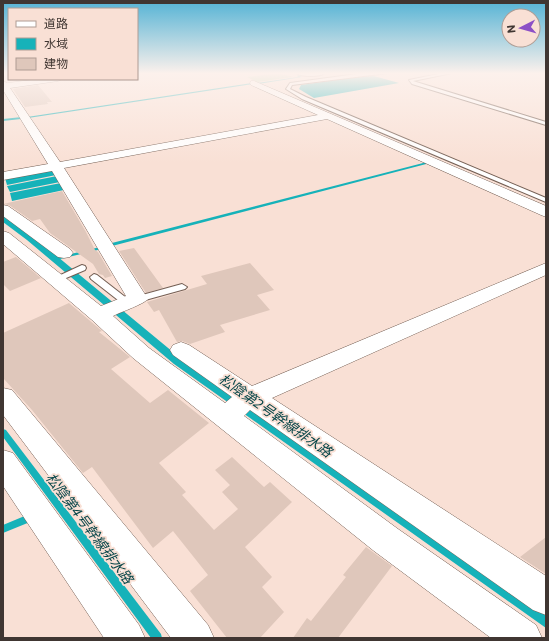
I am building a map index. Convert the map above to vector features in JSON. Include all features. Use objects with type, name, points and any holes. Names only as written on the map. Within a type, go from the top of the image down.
[{"type":"street","points":[[15,103],[56,166],[130,302],[102,314]]},
{"type":"street","points":[[298,103],[546,212]]},
{"type":"street","points":[[3,176],[327,116]]},
{"type":"street","points":[[3,209],[60,251],[35,258]]},
{"type":"street","points":[[8,237],[31,230]]},
{"type":"street","points":[[8,237],[102,314],[140,353],[238,406],[546,597]]},
{"type":"street","points":[[238,406],[546,268]]},
{"type":"street","points":[[182,350],[238,406],[386,540],[523,638]]},
{"type":"street","points":[[3,397],[195,638]]},
{"type":"street","points":[[3,462],[126,638]]},
{"type":"lane","points":[[316,103],[546,200]]},
{"type":"lane","points":[[478,103],[546,124]]},
{"type":"lane","points":[[59,278],[81,269]]},
{"type":"lane","points":[[94,277],[130,302],[182,287]]},
{"type":"water","points":[[53,169],[56,175],[7,185],[5,178]]},
{"type":"water","points":[[57,176],[60,182],[10,192],[7,186]]},
{"type":"water","points":[[61,183],[64,190],[12,201],[10,193]]},
{"type":"water","points":[[3,215],[35,238],[179,357],[546,610],[546,628],[174,364],[27,240],[3,222]]},
{"type":"building","points":[[22,103],[48,104],[25,107]]},
{"type":"building","points":[[62,191],[95,250],[98,252],[112,276],[105,278],[103,275],[99,274],[93,264],[50,233],[40,219],[32,221],[9,205],[3,204]]},
{"type":"building","points":[[134,248],[163,288],[146,293],[119,251]]},
{"type":"building","points":[[16,257],[41,278],[10,291],[3,284],[3,262]]},
{"type":"building","points":[[250,263],[274,290],[257,295],[270,310],[220,325],[225,332],[190,344],[182,341],[177,342],[159,310],[154,312],[147,302],[207,284],[201,276]]},
{"type":"building","points":[[69,303],[102,331],[99,332],[130,357],[111,369],[150,403],[168,390],[209,423],[159,463],[186,492],[182,495],[214,530],[238,509],[222,492],[230,485],[215,470],[232,457],[264,487],[270,482],[292,502],[245,547],[272,577],[262,587],[284,612],[260,638],[227,638],[190,591],[208,575],[173,531],[153,548],[92,467],[83,473],[32,410],[3,378],[3,333]]},
{"type":"building","points":[[546,537],[546,574],[520,557]]},
{"type":"building","points":[[366,547],[392,566],[338,638],[293,638],[307,618],[311,621],[346,577],[343,575]]},
{"type":"waterway","points":[[28,117],[124,103]]},
{"type":"waterway","points":[[3,120],[21,118]]},
{"type":"waterway","points":[[110,245],[428,163]]},
{"type":"waterway","points":[[56,259],[100,248]]},
{"type":"waterway","name":"松陰第4号幹線排水路","points":[[3,432],[157,638]]},
{"type":"waterway","points":[[3,529],[27,519]]},
{"type":"water label","name":"松陰第2号幹線排水路","points":[[276,415]]}]
